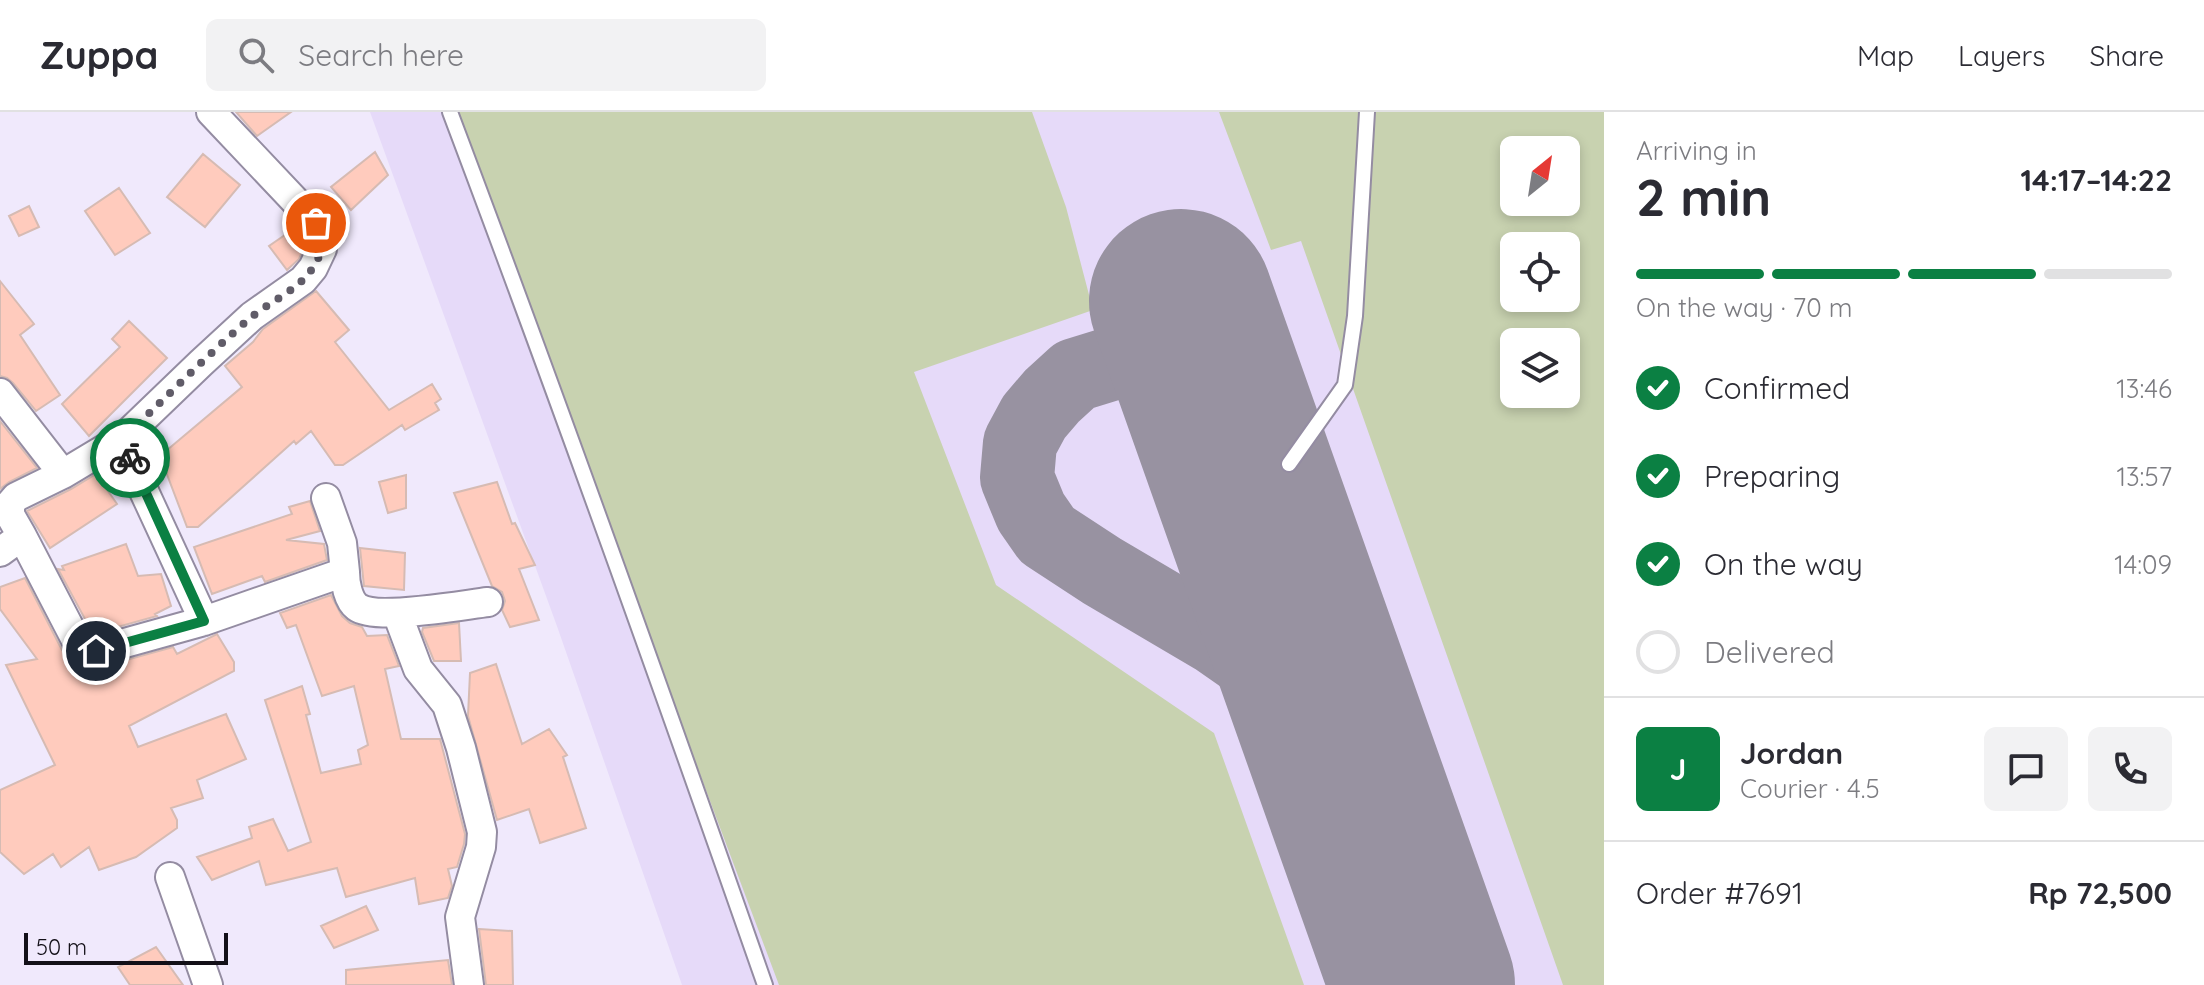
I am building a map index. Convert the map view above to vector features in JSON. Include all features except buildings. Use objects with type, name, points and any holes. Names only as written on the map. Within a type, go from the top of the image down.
[{"type":"street","points":[[211,112],[316,223],[322,236],[322,249],[313,268],[303,280],[252,316],[123,438],[63,474],[16,497],[10,504],[8,526],[77,642],[96,651],[204,621],[345,572]]},
{"type":"street","points":[[0,393],[63,474]]},
{"type":"street","points":[[123,438],[148,502],[204,621]]},
{"type":"street","points":[[326,498],[342,543],[345,581],[354,605],[363,610],[397,613],[488,602]]},
{"type":"street","points":[[397,613],[418,669],[447,705],[482,832],[481,847],[460,917],[469,985]]},
{"type":"street","points":[[170,877],[208,985]]},
{"type":"lane","points":[[450,112],[765,985]]},
{"type":"lane","points":[[1289,464],[1345,385],[1355,316],[1367,112]]},
{"type":"shaded area","points":[[370,112],[1604,112],[1604,985],[682,985],[558,629]]},
{"type":"green space","points":[[454,112],[1032,112],[1066,207],[1093,310],[914,372],[996,585],[1214,733],[1304,985],[779,985]]},
{"type":"green space","points":[[1219,112],[1604,112],[1604,985],[1563,985],[1301,241],[1271,250]]},
{"type":"taxiway","points":[[1281,584],[1290,552],[1293,494],[1289,464],[1269,393],[1252,372],[1225,358],[1198,351],[1156,350],[1075,375],[1034,417],[1020,443],[1017,478],[1031,512],[1047,535],[1214,637],[1257,667],[1290,695],[1320,731],[1349,775]]},
{"type":"runway","points":[[1181,301],[1423,985]]},
{"type":"way so far","points":[[130,458],[123,438],[252,316],[303,280],[313,268],[322,249],[322,236],[316,223]]},
{"type":"route","points":[[96,651],[204,621],[130,458]]}]
